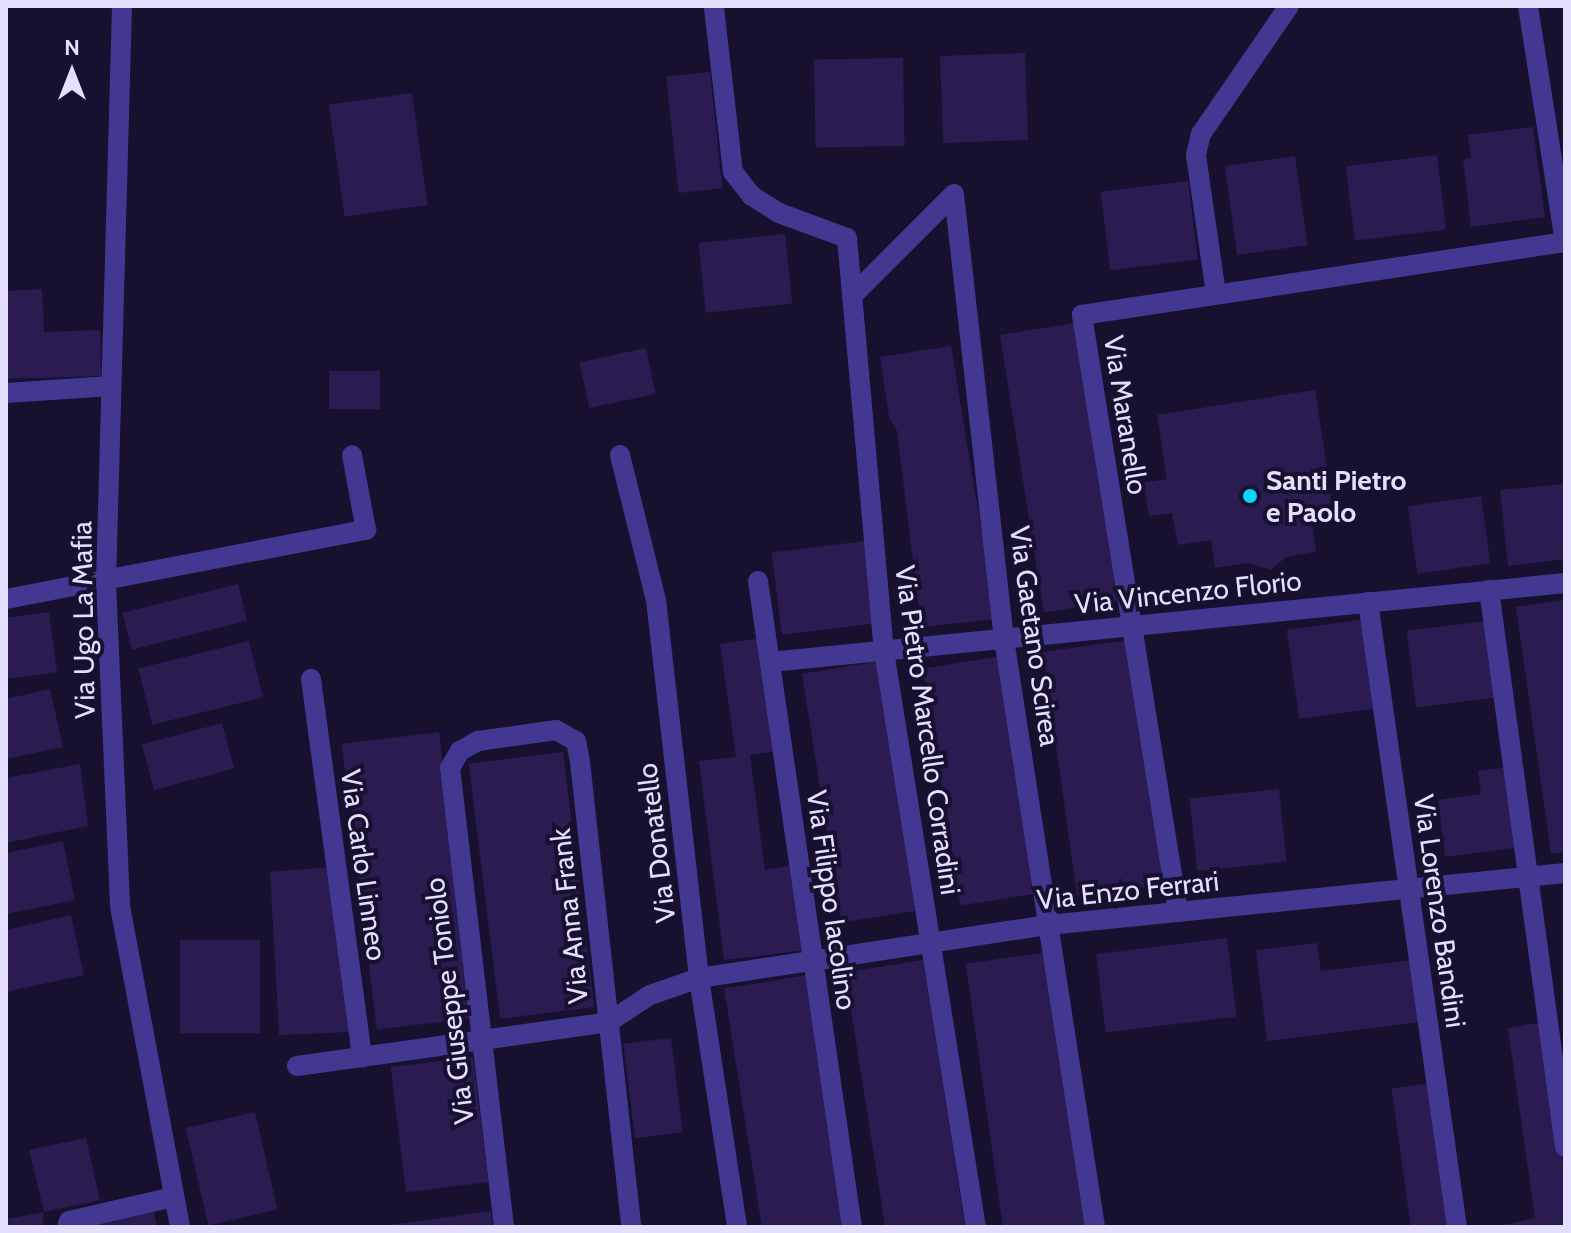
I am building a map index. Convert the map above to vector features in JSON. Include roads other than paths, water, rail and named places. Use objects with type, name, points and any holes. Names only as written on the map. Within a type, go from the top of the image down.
[{"type":"street","name":"Via Ugo La Mafia","points":[[122,6],[106,583],[120,906],[180,1227]]},
{"type":"street","points":[[1216,294],[1196,155],[1201,134],[1289,6]]},
{"type":"street","points":[[1528,6],[1565,243]]},
{"type":"street","name":"Via Pietro Marcello Corradini","points":[[714,8],[733,172],[752,196],[779,213],[847,238],[884,651],[976,1227]]},
{"type":"street","name":"Via Gaetano Scirea","points":[[852,296],[954,194],[1004,639],[1095,1227]]},
{"type":"street","name":"Via Maranello","points":[[1178,912],[1082,315],[1565,243]]},
{"type":"street","points":[[6,393],[111,386]]},
{"type":"street","points":[[6,599],[106,583],[366,530],[352,455]]},
{"type":"street","name":"Via Donatello","points":[[620,455],[656,600],[699,978],[737,1227]]},
{"type":"street","name":"Via Filippo Iacolino","points":[[758,581],[852,1227]]},
{"type":"street","name":"Via Vincenzo Florio","points":[[770,662],[1565,583]]},
{"type":"street","points":[[1489,590],[1565,1147]]},
{"type":"street","name":"Via Lorenzo Bandini","points":[[1368,602],[1457,1227]]},
{"type":"street","name":"Via Carlo Linneo","points":[[311,679],[362,1058]]},
{"type":"street","name":"Via Anna Frank","points":[[450,768],[460,751],[478,741],[556,730],[576,741],[631,1227]]},
{"type":"street","name":"Via Giuseppe Toniolo","points":[[450,768],[504,1227]]},
{"type":"street","name":"Via Enzo Ferrari","points":[[609,1022],[650,995],[699,978],[1048,925],[1565,873]]},
{"type":"street","points":[[297,1066],[609,1022]]},
{"type":"street","points":[[67,1227],[69,1221],[173,1197]]},
{"type":"place","name":"Santi Pietro e Paolo","points":[[1250,496]]}]
